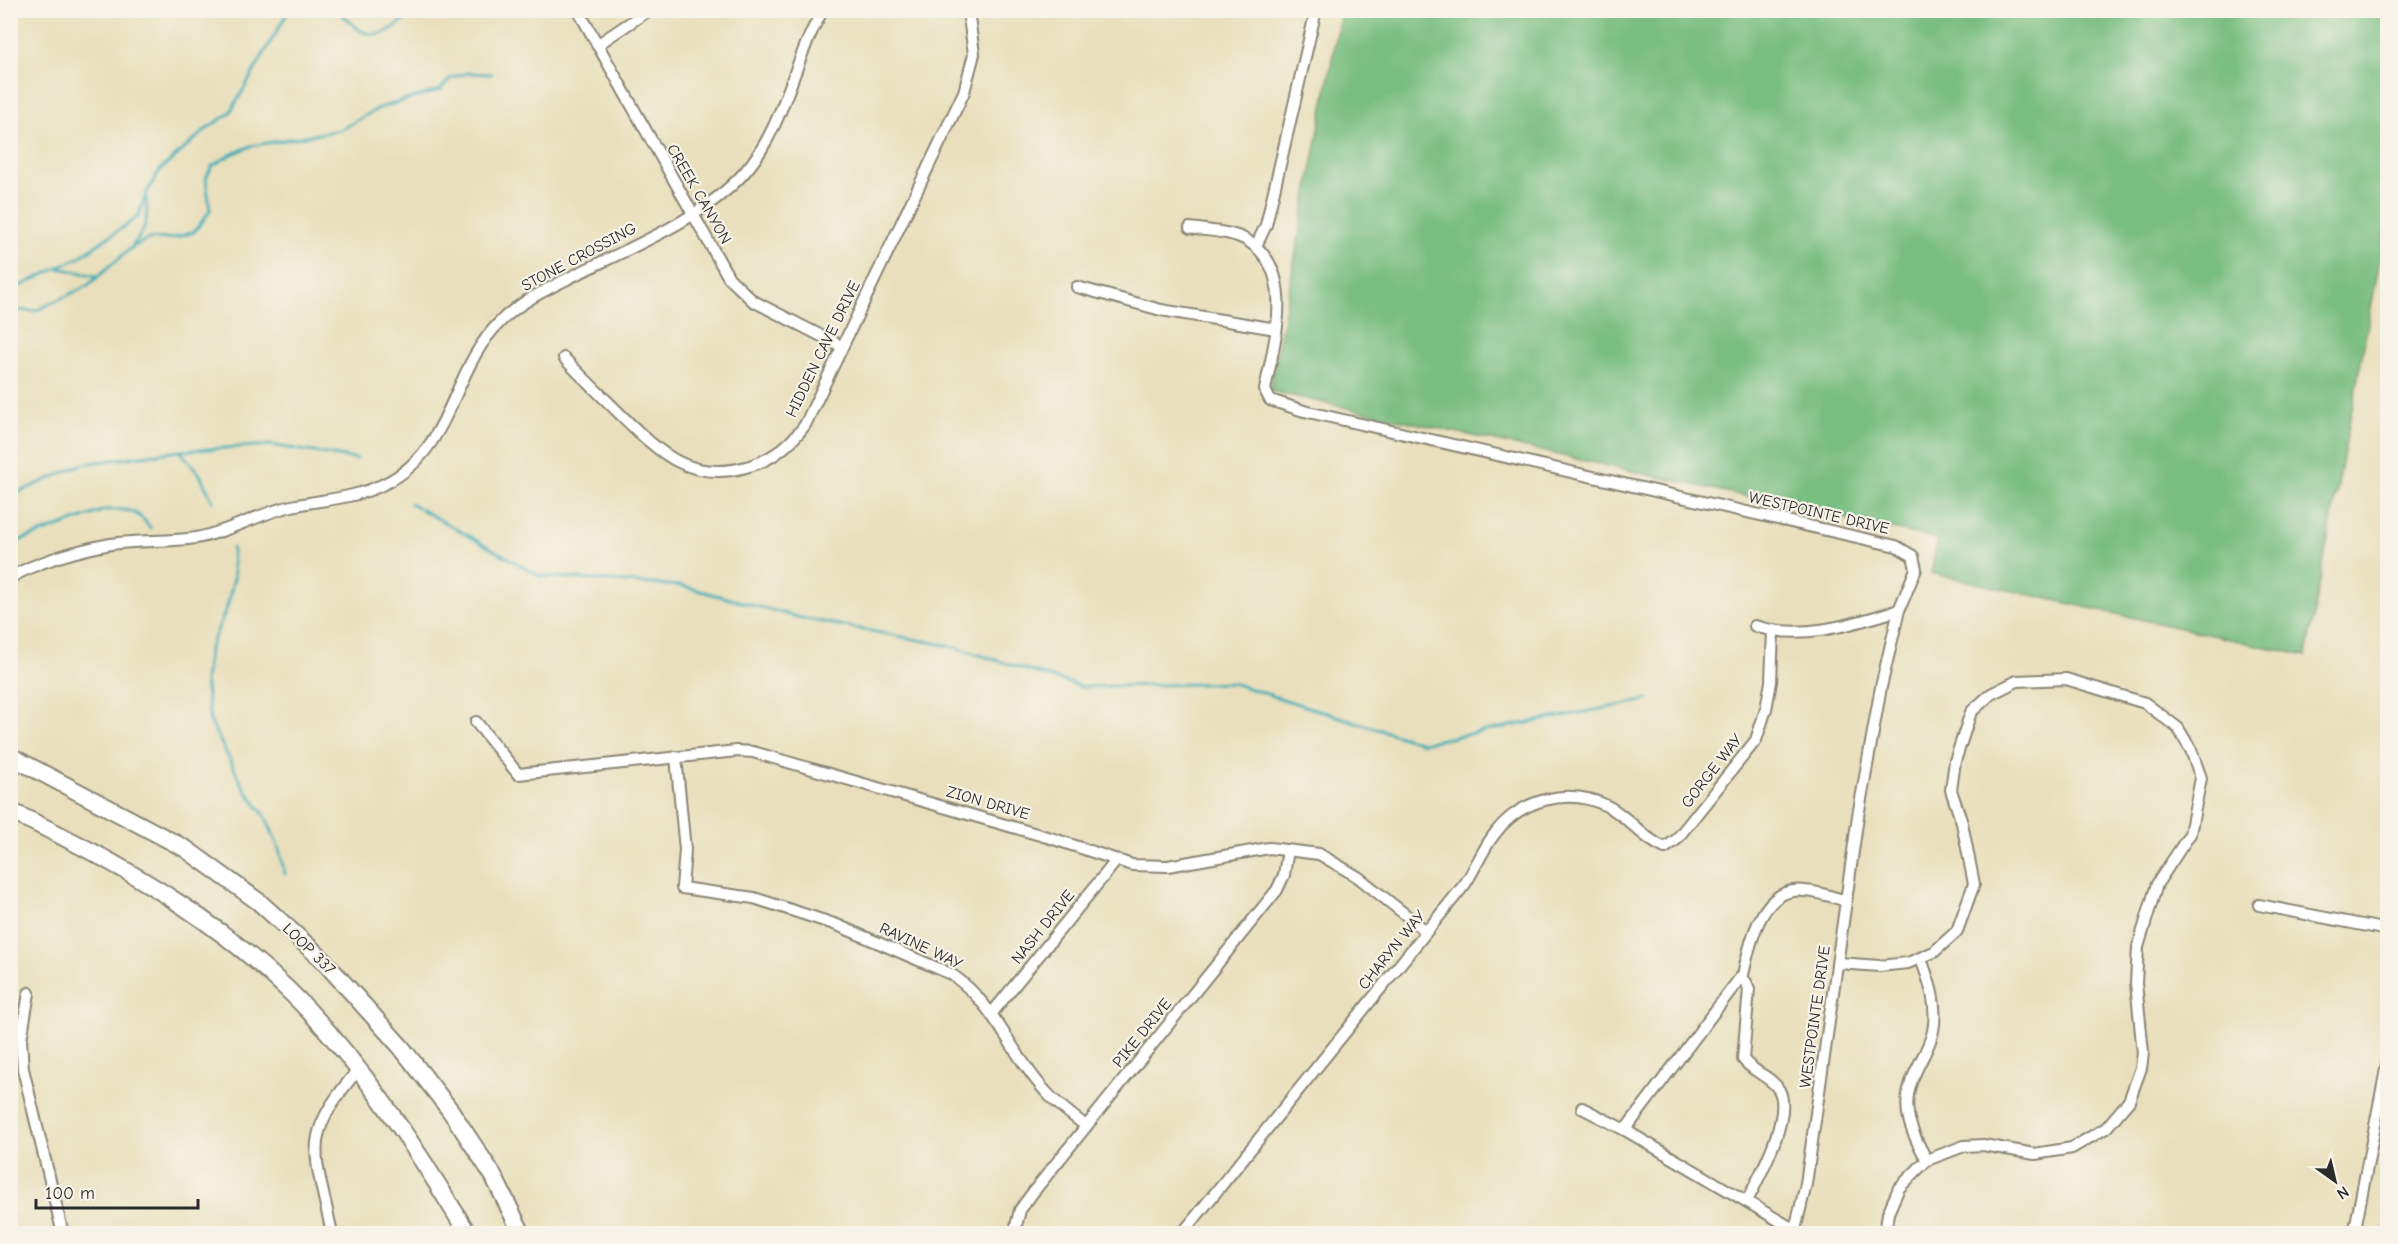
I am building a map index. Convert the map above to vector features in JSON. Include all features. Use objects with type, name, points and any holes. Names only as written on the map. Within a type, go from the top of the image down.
[{"type":"main road","name":"LOOP 337","points":[[12,757],[186,849],[259,902],[321,958],[401,1047],[450,1110],[494,1175],[522,1233]]},
{"type":"main road","points":[[10,811],[92,850],[215,927],[300,1002],[358,1070],[413,1145],[468,1233]]},
{"type":"street","name":"CREEK CANYON","points":[[578,10],[729,278],[741,291],[775,314],[841,346]]},
{"type":"street","points":[[597,45],[649,10]]},
{"type":"street","name":"STONE CROSSING","points":[[10,578],[29,568],[95,548],[197,537],[291,506],[338,499],[379,487],[398,476],[426,450],[440,432],[479,348],[500,321],[538,294],[693,214],[730,186],[753,162],[770,135],[799,61],[823,10]]},
{"type":"street","name":"HIDDEN CAVE DRIVE","points":[[564,358],[657,450],[692,468],[730,472],[775,455],[794,439],[805,425],[964,92],[974,54],[968,10]]},
{"type":"street","points":[[1190,228],[1238,236],[1256,246],[1266,225],[1316,10]]},
{"type":"street","name":"WESTPOINTE DRIVE","points":[[1256,246],[1267,263],[1279,292],[1276,329],[1265,390],[1270,400],[1304,411],[1903,548],[1913,556],[1916,565],[1899,610],[1881,687],[1846,901],[1806,1184],[1795,1232]]},
{"type":"street","points":[[1077,287],[1161,310],[1276,329]]},
{"type":"street","points":[[1755,626],[1773,632],[1831,629],[1899,610]]},
{"type":"street","name":"GORGE WAY","points":[[1665,848],[1676,840],[1756,740],[1766,709],[1771,682],[1773,632]]},
{"type":"street","points":[[1838,963],[1892,966],[1921,959],[1957,931],[1974,884],[1962,823],[1951,790],[1956,761],[1971,712],[1991,694],[2017,681],[2066,679],[2145,703],[2178,728],[2191,750],[2201,778],[2190,834],[2157,884],[2138,947],[2136,983],[2143,1053],[2141,1068],[2128,1101],[2106,1128],[2072,1148],[2035,1154],[1983,1145],[1964,1146],[1927,1160],[1899,1188],[1888,1213],[1885,1233]]},
{"type":"street","name":"ZION DRIVE","points":[[476,722],[518,774],[676,757],[753,752],[1054,838],[1132,865],[1168,866],[1228,853],[1269,848],[1288,849],[1329,858],[1358,877],[1426,931]]},
{"type":"street","name":"RAVINE WAY","points":[[676,757],[685,850],[682,888],[748,897],[837,925],[940,968],[963,982],[992,1013],[1047,1093],[1086,1126]]},
{"type":"street","name":"CHARYN WAY","points":[[1182,1233],[1465,884],[1501,826],[1521,810],[1543,800],[1571,797],[1601,804],[1623,817],[1653,843],[1665,848]]},
{"type":"street","name":"PIKE DRIVE","points":[[1014,1233],[1020,1210],[1277,890],[1284,875],[1288,849]]},
{"type":"street","name":"NASH DRIVE","points":[[992,1013],[1116,861]]},
{"type":"street","points":[[1742,979],[1760,918],[1776,897],[1782,893],[1804,891],[1846,901]]},
{"type":"street","points":[[2259,905],[2388,930]]},
{"type":"street","points":[[1921,959],[1933,992],[1935,1017],[1929,1046],[1910,1085],[1906,1110],[1912,1134],[1927,1160]]},
{"type":"street","points":[[1624,1130],[1737,980],[1742,979]]},
{"type":"street","points":[[1742,979],[1749,989],[1743,1059],[1774,1084],[1781,1098],[1773,1148],[1747,1201]]},
{"type":"street","points":[[29,993],[21,1040],[23,1069],[63,1233]]},
{"type":"street","points":[[2354,1233],[2388,1059]]},
{"type":"street","points":[[332,1233],[317,1170],[316,1140],[323,1116],[358,1070]]},
{"type":"street","points":[[1582,1108],[1747,1201],[1795,1232]]},
{"type":"green space","points":[[1341,11],[2387,11],[2387,222],[2306,656],[1931,573],[1938,539],[1270,391]]},
{"type":"waterway","points":[[10,291],[78,258],[138,217],[146,194],[160,170],[209,127],[230,113],[289,10]]},
{"type":"waterway","points":[[337,10],[360,30],[376,34],[390,30],[415,10]]},
{"type":"waterway","points":[[10,310],[35,311],[87,286],[131,248],[148,239],[174,238],[194,232],[210,211],[206,178],[212,166],[230,155],[251,146],[340,130],[379,108],[440,90],[451,78],[467,73],[492,74]]},
{"type":"waterway","points":[[133,245],[146,222],[146,196]]},
{"type":"waterway","points":[[58,268],[97,276]]},
{"type":"waterway","points":[[10,496],[83,464],[179,451],[270,445],[357,459]]},
{"type":"waterway","points":[[180,451],[200,475],[213,502]]},
{"type":"waterway","points":[[410,503],[540,576],[682,586],[801,618],[951,646],[1082,687],[1232,683],[1422,743],[1648,700]]},
{"type":"waterway","points":[[10,544],[105,510],[119,509],[131,512],[141,517],[150,528]]},
{"type":"waterway","points":[[232,548],[234,578],[227,607],[209,650],[205,680],[210,721],[244,788],[266,817],[279,849],[285,874]]}]
